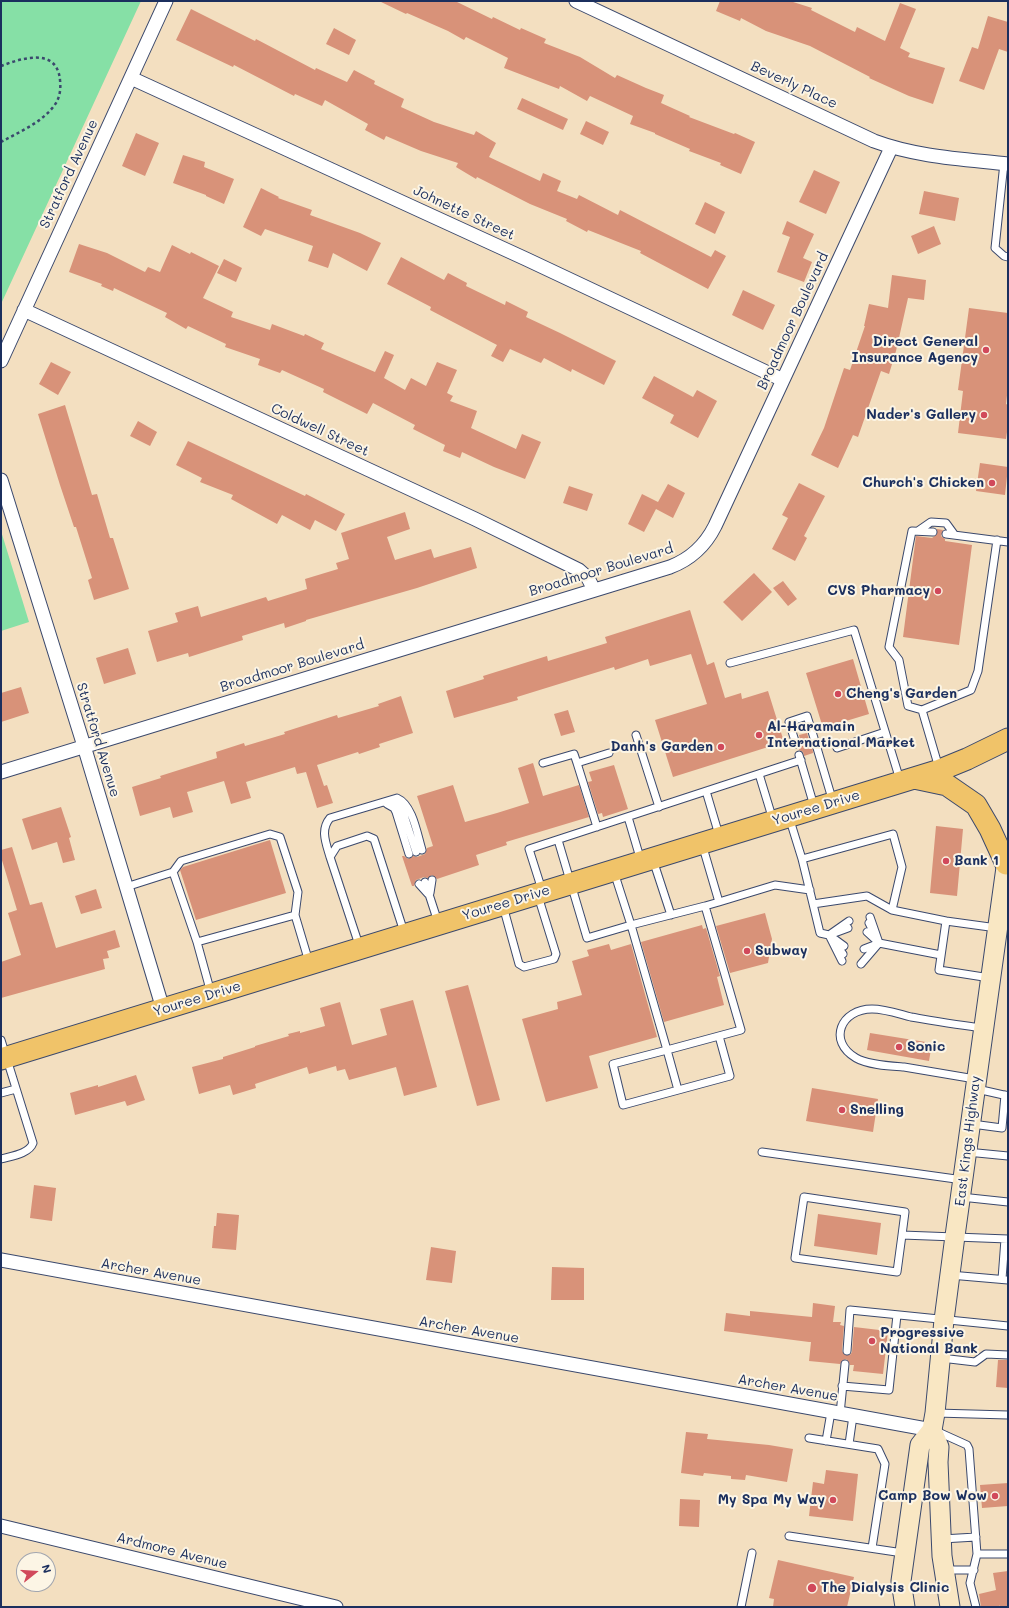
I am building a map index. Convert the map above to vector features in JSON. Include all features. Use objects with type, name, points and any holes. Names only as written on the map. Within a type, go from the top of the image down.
[{"type":"main road","name":"Youree Drive","points":[[3,1052],[163,1009],[940,770],[1008,739]]},
{"type":"main road","points":[[907,780],[947,785],[976,805],[1007,859]]},
{"type":"main road","name":"East Kings Highway","points":[[950,1607],[941,1539],[938,1462],[939,1447],[934,1421],[944,1320],[975,1084],[1007,859]]},
{"type":"main road","points":[[895,1607],[906,1553],[920,1445],[934,1421]]},
{"type":"main road","points":[[901,1581],[905,1607]]},
{"type":"street","name":"Stratford Avenue","points":[[1,361],[166,1]]},
{"type":"street","name":"Beverly Place","points":[[576,1],[891,148],[917,154],[1006,163]]},
{"type":"street","name":"Johnette Street","points":[[131,78],[783,380]]},
{"type":"street","name":"Broadmoor Boulevard","points":[[1,772],[682,563],[690,558],[704,544],[716,526],[891,148]]},
{"type":"street","name":"Coldwell Street","points":[[24,310],[475,519],[579,570],[588,578],[594,590]]},
{"type":"street","name":"Stratford Avenue","points":[[1,480],[84,746],[163,1009]]},
{"type":"street","name":"Archer Avenue","points":[[1,1260],[835,1413],[853,1416],[934,1421]]},
{"type":"street","name":"Ardmore Avenue","points":[[1,1526],[336,1607]]},
{"type":"lane","points":[[1006,163],[995,248],[1004,256],[1008,257]]},
{"type":"lane","points":[[918,531],[931,522],[946,523],[950,534],[1008,542]]},
{"type":"lane","points":[[933,532],[912,531],[889,647],[899,660],[908,706],[922,710],[971,690],[978,671],[997,540]]},
{"type":"lane","points":[[730,663],[854,630],[885,732],[907,780]]},
{"type":"lane","points":[[922,710],[940,770]]},
{"type":"lane","points":[[796,744],[789,722],[807,716],[814,738]]},
{"type":"lane","points":[[836,748],[885,732]]},
{"type":"lane","points":[[636,735],[659,807]]},
{"type":"lane","points":[[817,748],[824,805]]},
{"type":"lane","points":[[577,762],[609,752]]},
{"type":"lane","points":[[543,763],[574,754],[597,827]]},
{"type":"lane","points":[[502,904],[519,964],[524,967],[554,959],[556,954],[529,849],[759,774],[800,758],[824,805]]},
{"type":"lane","points":[[759,774],[802,860],[820,933],[829,935],[844,946]]},
{"type":"lane","points":[[706,791],[719,902]]},
{"type":"lane","points":[[360,948],[324,835],[326,822],[330,818],[397,798],[404,801],[408,807],[416,852],[394,808],[384,802]]},
{"type":"lane","points":[[628,817],[671,915]]},
{"type":"lane","points":[[126,887],[173,872],[181,861],[270,834],[280,837],[298,892],[295,915],[310,964]]},
{"type":"lane","points":[[802,860],[893,834],[902,867],[892,910]]},
{"type":"lane","points":[[330,857],[337,846],[367,836],[374,839],[405,934]]},
{"type":"lane","points":[[558,840],[587,938],[706,906],[775,885],[810,890]]},
{"type":"lane","points":[[614,870],[678,1090]]},
{"type":"lane","points":[[173,872],[197,942],[212,994]]},
{"type":"lane","points":[[430,895],[425,882],[439,924]]},
{"type":"lane","points":[[814,904],[866,896],[892,910],[946,921],[997,928]]},
{"type":"lane","points":[[706,906],[741,1030],[613,1064],[623,1105],[730,1076],[719,1036]]},
{"type":"lane","points":[[197,942],[295,915]]},
{"type":"lane","points":[[869,920],[879,943]]},
{"type":"lane","points":[[829,935],[849,921],[829,935]]},
{"type":"lane","points":[[946,921],[939,970],[990,978]]},
{"type":"lane","points":[[867,932],[879,943],[941,955]]},
{"type":"lane","points":[[829,935],[842,957]]},
{"type":"lane","points":[[864,949],[879,943]]},
{"type":"lane","points":[[862,961],[879,943]]},
{"type":"lane","points":[[970,1124],[1002,1128],[1006,1096],[975,1084],[858,1059],[846,1051],[840,1039],[841,1025],[849,1016],[860,1010],[873,1009],[946,1024],[983,1028]]},
{"type":"lane","points":[[1,1159],[26,1151],[32,1146],[33,1143],[3,1052]]},
{"type":"lane","points":[[1,1093],[16,1089]]},
{"type":"lane","points":[[762,1152],[962,1188],[1008,1202]]},
{"type":"lane","points":[[966,1152],[1008,1156]]},
{"type":"lane","points":[[804,1198],[905,1212],[902,1234],[897,1272],[795,1258],[804,1198]]},
{"type":"lane","points":[[902,1234],[1007,1239],[1005,1280],[950,1275]]},
{"type":"lane","points":[[847,1351],[850,1310],[1008,1326]]},
{"type":"lane","points":[[842,1386],[889,1390],[897,1315]]},
{"type":"lane","points":[[940,1358],[975,1362],[986,1354],[1008,1355]]},
{"type":"lane","points":[[826,1441],[842,1386],[845,1364]]},
{"type":"lane","points":[[934,1421],[1008,1415]]},
{"type":"lane","points":[[849,1444],[853,1416]]},
{"type":"lane","points":[[934,1421],[969,1448],[977,1554],[971,1578],[971,1588],[976,1607]]},
{"type":"lane","points":[[810,1438],[878,1449],[885,1464],[872,1548]]},
{"type":"lane","points":[[789,1536],[906,1553]]},
{"type":"lane","points":[[941,1539],[976,1537]]},
{"type":"lane","points":[[741,1607],[752,1553]]},
{"type":"lane","points":[[977,1554],[1008,1554]]},
{"type":"lane","points":[[944,1570],[974,1570]]},
{"type":"path","points":[[1,66],[33,57],[47,59],[56,66],[60,76],[61,90],[54,105],[41,119],[1,142]]},
{"type":"green space","points":[[1,1],[141,1],[1,304]]},
{"type":"green space","points":[[1,531],[29,622],[1,631]]},
{"type":"building","points":[[379,1],[455,1],[492,19],[493,17],[520,30],[521,28],[546,39],[544,43],[580,57],[615,78],[617,75],[664,95],[661,103],[690,116],[689,117],[734,134],[735,133],[755,142],[741,174],[720,165],[721,163],[689,151],[690,149],[655,133],[630,124],[633,116],[590,96],[587,101],[560,86],[559,89],[504,68],[508,58],[466,37],[464,40],[448,31]]},
{"type":"building","points":[[720,1],[790,1],[812,8],[811,10],[855,32],[857,27],[885,41],[900,3],[916,9],[900,48],[910,53],[908,57],[945,68],[933,104],[909,96],[869,78],[870,77],[810,46],[766,31],[741,18],[740,21],[716,11]]},
{"type":"building","points":[[191,9],[255,41],[256,39],[315,70],[316,68],[347,82],[354,70],[375,81],[374,84],[404,99],[401,107],[434,122],[474,135],[476,131],[496,143],[489,157],[540,181],[543,173],[561,181],[557,191],[577,199],[579,195],[618,215],[620,210],[711,257],[715,250],[726,256],[708,289],[640,253],[641,251],[588,230],[587,232],[566,221],[567,219],[530,204],[477,177],[476,179],[456,167],[458,163],[421,151],[386,136],[384,140],[365,130],[368,124],[325,100],[322,106],[295,94],[294,96],[234,65],[233,67],[176,40]]},
{"type":"building","points":[[988,16],[1008,22],[1008,52],[999,49],[984,90],[959,81],[972,47],[978,49]]},
{"type":"building","points":[[334,28],[356,40],[349,55],[326,44]]},
{"type":"building","points":[[522,98],[568,119],[563,130],[517,109]]},
{"type":"building","points":[[586,121],[609,132],[603,145],[580,134]]},
{"type":"building","points":[[136,133],[159,143],[145,176],[122,166]]},
{"type":"building","points":[[183,155],[205,162],[204,167],[234,179],[224,204],[206,195],[173,183]]},
{"type":"building","points":[[814,170],[840,182],[826,214],[799,202]]},
{"type":"building","points":[[261,188],[279,197],[278,198],[312,210],[310,215],[360,233],[381,243],[367,271],[333,253],[328,268],[308,261],[313,246],[265,229],[261,236],[243,227]]},
{"type":"building","points":[[924,191],[959,198],[955,221],[919,214]]},
{"type":"building","points":[[705,202],[725,212],[715,234],[695,224]]},
{"type":"building","points":[[787,221],[814,234],[803,258],[812,262],[804,282],[777,272],[790,237],[782,234]]},
{"type":"building","points":[[934,226],[941,244],[918,254],[911,236]]},
{"type":"building","points":[[79,244],[107,253],[145,272],[148,267],[160,272],[172,245],[190,254],[191,252],[219,266],[203,298],[233,312],[231,317],[270,330],[272,324],[304,336],[305,334],[324,343],[321,349],[375,372],[385,351],[394,355],[384,378],[405,390],[411,378],[426,386],[437,362],[457,370],[447,393],[453,396],[450,401],[477,411],[471,428],[516,449],[522,434],[541,442],[525,479],[462,452],[460,458],[443,451],[445,445],[413,429],[415,425],[373,403],[367,414],[323,392],[324,389],[282,370],[280,373],[258,365],[260,359],[225,347],[226,344],[188,326],[186,329],[165,317],[167,313],[114,288],[113,291],[101,286],[102,284],[69,272]]},
{"type":"building","points":[[401,257],[444,280],[448,273],[467,283],[466,286],[505,305],[506,301],[528,312],[526,317],[616,361],[604,385],[572,369],[571,372],[544,358],[541,363],[510,349],[503,362],[491,356],[497,345],[430,310],[431,307],[387,284]]},
{"type":"building","points":[[224,259],[242,268],[236,282],[217,273]]},
{"type":"building","points":[[892,275],[926,280],[924,300],[908,298],[896,351],[889,374],[881,371],[858,437],[853,435],[838,468],[811,455],[824,428],[844,368],[850,370],[865,326],[869,304],[888,308]]},
{"type":"building","points":[[743,290],[775,305],[763,330],[732,315]]},
{"type":"building","name":"Direct General Insurance Agency","points":[[969,308],[1008,313],[1008,387],[1006,404],[1008,405],[1008,425],[1006,439],[958,433],[963,391],[958,390]]},
{"type":"building","points":[[51,362],[71,372],[58,395],[39,384]]},
{"type":"building","points":[[654,376],[693,397],[697,390],[717,401],[698,438],[670,423],[674,415],[642,398]]},
{"type":"building","points":[[65,405],[92,495],[97,494],[110,538],[113,538],[129,589],[94,600],[88,580],[92,578],[76,527],[74,527],[60,485],[38,414]]},
{"type":"building","points":[[138,421],[157,432],[150,446],[130,436]]},
{"type":"building","points":[[188,441],[305,496],[306,494],[345,514],[336,531],[315,520],[310,530],[282,515],[277,524],[231,499],[233,495],[200,482],[202,478],[176,465]]},
{"type":"building","name":"Church's Chicken","points":[[980,463],[1008,467],[1005,495],[976,491]]},
{"type":"building","points":[[799,483],[825,496],[804,536],[807,538],[795,561],[772,549],[788,518],[782,515]]},
{"type":"building","points":[[668,484],[685,493],[673,518],[656,509],[644,532],[628,524],[642,494],[658,502]]},
{"type":"building","points":[[569,486],[593,494],[587,511],[563,503]]},
{"type":"building","points":[[405,512],[410,529],[387,537],[395,560],[431,549],[434,558],[471,547],[477,568],[417,588],[306,620],[285,628],[284,623],[242,636],[243,640],[189,657],[188,653],[157,662],[148,631],[178,622],[175,613],[198,606],[201,617],[266,597],[268,601],[307,589],[305,579],[338,569],[336,563],[349,559],[341,533]]},
{"type":"building","name":"CVS Pharmacy","points":[[937,529],[943,530],[941,536],[945,539],[945,541],[972,545],[959,645],[903,637],[916,536],[932,538],[937,534]]},
{"type":"building","points":[[754,573],[772,592],[742,621],[723,602]]},
{"type":"building","points":[[783,581],[797,599],[788,606],[773,588]]},
{"type":"building","points":[[690,610],[707,665],[714,662],[725,698],[741,693],[742,699],[768,691],[784,742],[673,777],[655,720],[707,704],[691,654],[650,666],[648,659],[615,670],[614,667],[517,697],[518,700],[454,718],[446,691],[484,679],[483,676],[547,656],[548,661],[607,643],[605,637]]},
{"type":"building","points":[[128,648],[136,674],[104,684],[96,658]]},
{"type":"building","name":"Cheng's Garden","points":[[853,659],[869,714],[823,728],[806,673]]},
{"type":"building","points":[[21,687],[29,713],[1,722],[1,693]]},
{"type":"building","points":[[401,696],[413,733],[379,744],[380,747],[359,754],[358,752],[317,765],[324,786],[327,785],[333,803],[317,808],[306,772],[297,774],[295,767],[246,782],[251,798],[231,804],[224,781],[187,792],[193,812],[173,818],[170,807],[140,816],[132,787],[161,778],[160,776],[217,758],[216,752],[244,743],[245,746],[285,734],[284,732],[337,715],[338,718],[379,706],[378,704]]},
{"type":"building","points":[[568,710],[575,732],[561,736],[554,714]]},
{"type":"building","points":[[807,733],[809,740],[812,743],[813,753],[804,756],[803,752],[799,750],[801,743],[799,735]]},
{"type":"building","points":[[533,763],[543,796],[579,785],[589,817],[506,842],[507,845],[476,855],[479,865],[437,879],[432,875],[428,878],[424,877],[416,880],[414,886],[412,886],[402,856],[408,859],[413,856],[417,857],[425,854],[427,848],[433,846],[417,796],[453,785],[465,822],[497,813],[529,803],[518,768]]},
{"type":"building","points":[[614,765],[628,809],[603,817],[602,813],[598,814],[588,782],[592,781],[589,772]]},
{"type":"building","points":[[61,807],[71,837],[69,838],[75,860],[63,863],[57,842],[32,850],[22,819]]},
{"type":"building","name":"Bank 1","points":[[936,826],[963,829],[957,896],[930,893]]},
{"type":"building","points":[[270,840],[286,893],[196,920],[180,870],[183,867]]},
{"type":"building","points":[[12,847],[30,905],[42,902],[56,948],[115,930],[120,947],[107,951],[109,958],[103,959],[105,969],[1,998],[1,962],[21,955],[8,913],[17,910],[1,857],[1,850]]},
{"type":"building","points":[[96,889],[102,908],[81,914],[75,896]]},
{"type":"building","name":"Subway","points":[[765,913],[772,939],[768,963],[730,973],[716,926]]},
{"type":"building","points":[[702,925],[703,929],[706,928],[720,976],[717,977],[724,1005],[664,1022],[641,942]]},
{"type":"building","points":[[609,944],[611,950],[631,944],[657,1037],[589,1056],[598,1088],[546,1102],[522,1019],[558,1009],[557,1002],[582,995],[572,961],[589,956],[587,950]]},
{"type":"building","points":[[468,985],[500,1100],[477,1106],[445,991]]},
{"type":"building","points":[[413,1000],[437,1087],[404,1096],[396,1067],[349,1080],[345,1069],[337,1071],[336,1066],[309,1074],[307,1067],[255,1084],[256,1088],[233,1095],[230,1085],[199,1094],[192,1067],[223,1059],[223,1057],[289,1036],[288,1034],[300,1031],[300,1033],[325,1026],[320,1008],[340,1002],[352,1045],[387,1035],[380,1009]]},
{"type":"building","name":"Sonic","points":[[870,1033],[932,1043],[929,1061],[867,1050]]},
{"type":"building","points":[[136,1075],[145,1100],[127,1106],[125,1101],[75,1115],[70,1093],[98,1085],[98,1087]]},
{"type":"building","name":"Snelling","points":[[812,1088],[878,1099],[873,1132],[806,1121]]},
{"type":"building","points":[[34,1185],[56,1188],[52,1221],[30,1218]]},
{"type":"building","points":[[217,1213],[239,1215],[236,1250],[212,1248]]},
{"type":"building","points":[[818,1214],[881,1223],[877,1255],[814,1246]]},
{"type":"building","points":[[431,1247],[456,1251],[452,1283],[426,1280]]},
{"type":"building","points":[[552,1267],[584,1268],[584,1300],[551,1300]]},
{"type":"building","points":[[813,1303],[835,1306],[833,1322],[841,1322],[840,1325],[844,1326],[842,1351],[845,1355],[850,1355],[852,1352],[854,1327],[888,1331],[883,1374],[853,1371],[854,1365],[850,1365],[846,1359],[840,1364],[809,1361],[811,1342],[724,1331],[726,1313],[750,1316],[750,1311],[812,1317]]},
{"type":"building","points":[[998,1360],[1008,1360],[1008,1388],[996,1387]]},
{"type":"building","points":[[686,1432],[708,1434],[707,1439],[769,1445],[793,1449],[787,1482],[746,1475],[745,1480],[731,1479],[731,1476],[704,1473],[703,1476],[681,1473]]},
{"type":"building","name":"My Spa My Way","points":[[826,1470],[858,1474],[853,1521],[809,1516],[813,1482],[824,1484]]},
{"type":"building","name":"Camp Bow Wow","points":[[1008,1483],[1008,1506],[982,1508],[980,1485]]},
{"type":"building","points":[[680,1499],[700,1500],[699,1527],[679,1526]]},
{"type":"building","name":"The Dialysis Clinic","points":[[778,1560],[854,1577],[847,1607],[773,1607],[774,1599],[769,1598]]},
{"type":"building","points":[[1008,1571],[1008,1607],[1000,1607],[999,1605],[999,1607],[981,1607],[979,1594],[996,1590],[993,1573]]},
{"type":"place","name":"Direct General Insurance Agency","points":[[986,350]]},
{"type":"place","name":"Nader's Gallery","points":[[984,415]]},
{"type":"place","name":"Church's Chicken","points":[[992,483]]},
{"type":"place","name":"CVS Pharmacy","points":[[938,591]]},
{"type":"place","name":"Cheng's Garden","points":[[838,694]]},
{"type":"place","name":"Al-Haramain International Market","points":[[759,735]]},
{"type":"place","name":"Danh's Garden","points":[[721,747]]},
{"type":"place","name":"Bank 1","points":[[946,861]]},
{"type":"place","name":"Subway","points":[[747,951]]},
{"type":"place","name":"Sonic","points":[[899,1047]]},
{"type":"place","name":"Snelling","points":[[842,1110]]},
{"type":"place","name":"Progressive National Bank","points":[[872,1341]]},
{"type":"place","name":"Camp Bow Wow","points":[[995,1496]]},
{"type":"place","name":"My Spa My Way","points":[[833,1500]]},
{"type":"place","name":"The Dialysis Clinic","points":[[812,1588]]}]
